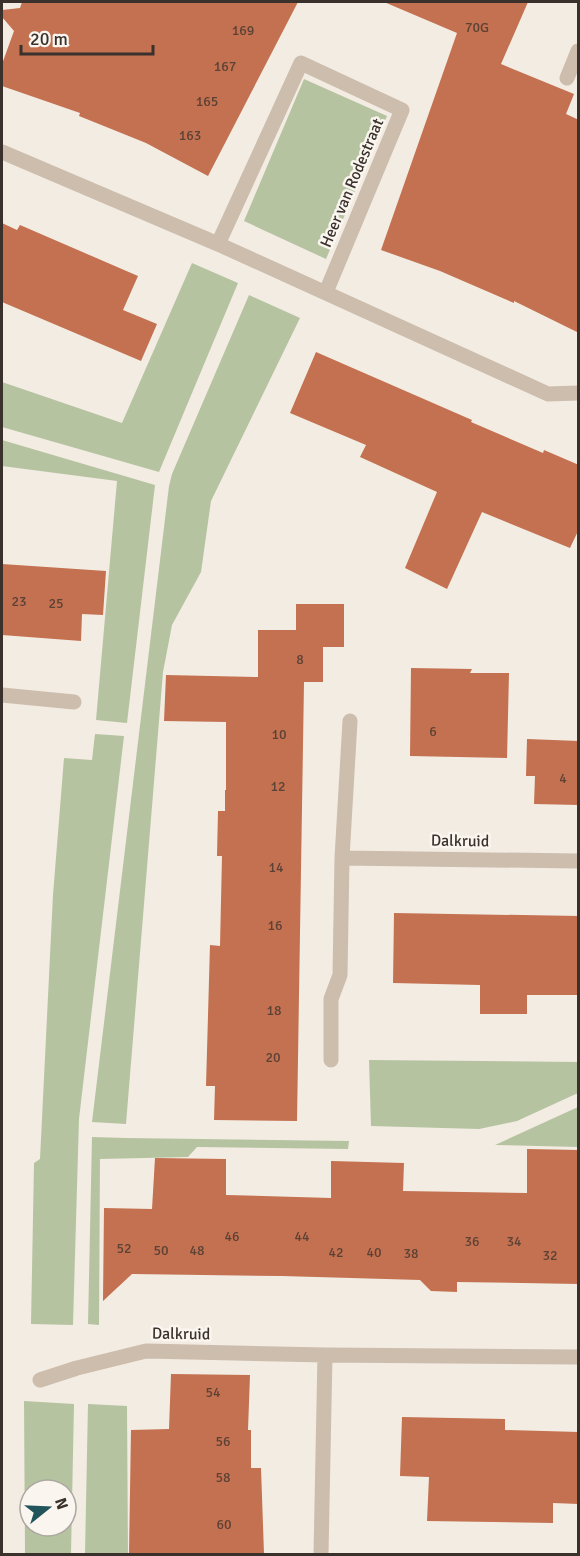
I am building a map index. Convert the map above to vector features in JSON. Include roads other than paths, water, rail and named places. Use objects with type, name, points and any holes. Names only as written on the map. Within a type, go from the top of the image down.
[{"type":"street","points":[[567,78],[579,51]]},
{"type":"street","name":"Heer van Rodestraat","points":[[218,244],[301,63],[402,110],[326,292]]},
{"type":"street","points":[[2,152],[218,244],[548,394],[579,393]]},
{"type":"street","points":[[2,695],[74,702]]},
{"type":"street","points":[[331,1060],[331,999],[340,975],[342,858],[350,721]]},
{"type":"street","name":"Dalkruid","points":[[342,858],[579,861]]},
{"type":"street","name":"Dalkruid","points":[[40,1380],[77,1368],[146,1351],[579,1357]]},
{"type":"street","points":[[321,1554],[325,1355]]}]
